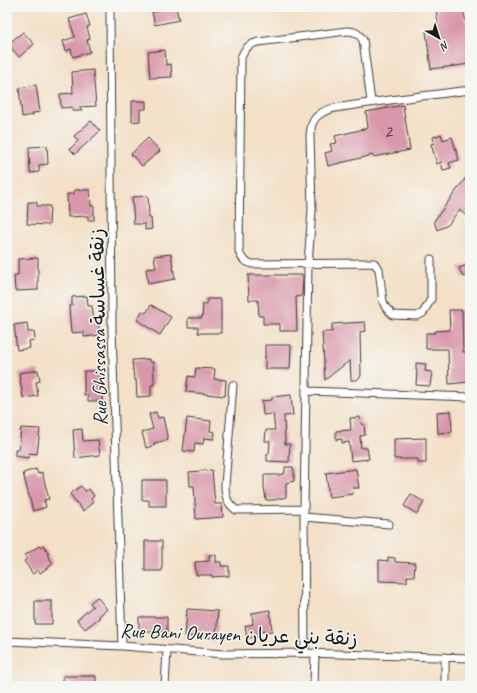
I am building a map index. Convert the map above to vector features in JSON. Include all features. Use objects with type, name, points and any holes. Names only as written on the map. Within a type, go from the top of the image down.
[{"type":"street","name":"Rue Ghissassa زنقة غساسة","points":[[110,7],[112,330],[122,646]]},
{"type":"street","points":[[371,102],[363,40],[354,31],[258,42],[249,45],[241,58],[239,243],[241,256],[243,261],[252,264],[374,263],[379,269],[383,302],[386,308],[393,315],[417,316],[422,313],[431,299],[430,259]]},
{"type":"street","points":[[305,653],[304,513],[308,264],[312,210],[311,124],[320,113],[329,109],[371,102],[470,90]]},
{"type":"street","points":[[233,385],[225,496],[228,502],[236,510],[304,513],[389,524]]},
{"type":"street","points":[[307,391],[470,398]]},
{"type":"street","name":"Rue Bani Ourayen زنقة بني عريان","points":[[7,641],[122,646],[223,654],[315,653],[470,658]]},
{"type":"street","points":[[165,686],[167,650]]},
{"type":"street","points":[[314,686],[315,653]]},
{"type":"street","points":[[445,686],[446,657]]},
{"type":"building","points":[[156,7],[176,7],[179,20],[155,25],[152,12],[157,11]]},
{"type":"building","points":[[436,7],[462,7],[467,25],[470,25],[470,64],[431,69],[426,31],[438,29]]},
{"type":"building","points":[[86,14],[90,26],[87,27],[90,39],[87,40],[90,52],[73,57],[71,49],[66,51],[63,41],[75,37],[69,19]]},
{"type":"building","points":[[23,32],[34,44],[19,57],[8,44]]},
{"type":"building","points":[[165,50],[166,65],[171,64],[172,77],[150,78],[148,52]]},
{"type":"building","points":[[93,70],[96,106],[79,107],[82,111],[72,111],[72,107],[61,108],[60,94],[73,93],[72,72]]},
{"type":"building","points":[[36,85],[40,112],[22,117],[19,88]]},
{"type":"building","points":[[132,101],[146,101],[146,109],[140,109],[140,121],[132,122]]},
{"type":"building","points":[[403,105],[410,150],[373,157],[373,155],[328,166],[325,153],[332,151],[330,144],[337,143],[335,136],[368,128],[366,112]]},
{"type":"building","points":[[91,121],[100,131],[75,154],[70,149],[78,141],[74,136]]},
{"type":"building","points":[[441,134],[443,140],[452,137],[459,160],[449,163],[451,168],[443,170],[441,162],[437,164],[431,144],[434,143],[433,137]]},
{"type":"building","points":[[148,138],[160,151],[142,166],[131,154]]},
{"type":"building","points":[[47,146],[48,164],[39,165],[39,172],[30,173],[29,147]]},
{"type":"building","points":[[470,172],[470,218],[459,210],[448,225],[437,230],[434,221]]},
{"type":"building","points":[[74,190],[90,190],[91,206],[94,206],[94,220],[88,220],[88,216],[68,217],[67,194],[74,194]]},
{"type":"building","points":[[148,196],[149,218],[151,218],[152,229],[145,230],[145,224],[134,224],[132,197]]},
{"type":"building","points":[[28,202],[37,202],[37,206],[50,206],[49,225],[27,224]]},
{"type":"building","points":[[171,254],[175,279],[148,284],[146,269],[156,268],[154,256]]},
{"type":"building","points":[[38,258],[38,290],[15,291],[14,275],[18,275],[18,259]]},
{"type":"building","points":[[470,264],[470,275],[463,277],[459,268]]},
{"type":"building","points":[[248,275],[303,275],[302,296],[296,297],[297,331],[280,331],[280,324],[263,324],[263,316],[259,316],[258,300],[249,300]]},
{"type":"building","points":[[87,296],[88,306],[92,306],[94,321],[98,321],[100,335],[84,337],[84,332],[71,333],[69,306],[72,306],[72,297]]},
{"type":"building","points":[[207,299],[221,299],[221,333],[198,333],[198,327],[188,327],[188,318],[202,318],[203,304],[207,304]]},
{"type":"building","points":[[151,305],[171,317],[160,335],[137,320],[142,311],[146,313]]},
{"type":"building","points":[[449,310],[462,310],[463,352],[470,352],[470,382],[449,384],[448,349],[426,349],[426,333],[450,330]]},
{"type":"building","points":[[365,322],[366,331],[360,332],[361,376],[357,380],[351,380],[350,360],[325,380],[322,332],[332,332],[332,324]]},
{"type":"building","points":[[27,323],[28,332],[34,332],[35,340],[29,341],[30,348],[17,350],[14,325]]},
{"type":"building","points":[[265,345],[291,345],[290,369],[265,369]]},
{"type":"building","points":[[149,359],[149,362],[153,362],[154,379],[154,385],[151,385],[151,396],[137,397],[136,379],[134,380],[132,360]]},
{"type":"building","points":[[416,363],[426,364],[425,371],[432,372],[430,386],[416,385]]},
{"type":"building","points":[[196,368],[215,369],[214,379],[226,380],[225,396],[186,392],[188,376],[195,377]]},
{"type":"building","points":[[38,370],[40,381],[36,382],[38,396],[23,398],[19,373]]},
{"type":"building","points":[[84,371],[100,371],[99,393],[102,393],[102,401],[88,401],[88,395],[84,395]]},
{"type":"building","points":[[291,395],[293,415],[284,416],[285,444],[290,444],[289,462],[267,461],[270,441],[265,441],[266,430],[275,430],[273,414],[263,415],[262,401],[272,400],[272,397]]},
{"type":"building","points":[[451,411],[452,432],[438,433],[437,412]]},
{"type":"building","points":[[156,412],[158,418],[163,417],[168,440],[154,443],[155,445],[146,448],[142,432],[153,429],[149,414]]},
{"type":"building","points":[[360,417],[361,424],[364,424],[365,435],[360,436],[361,448],[367,448],[369,459],[351,461],[349,442],[342,443],[342,439],[336,440],[336,431],[351,430],[350,418]]},
{"type":"building","points":[[187,418],[211,421],[210,431],[215,432],[214,439],[204,438],[203,444],[195,443],[194,452],[183,451]]},
{"type":"building","points":[[21,428],[40,429],[37,454],[29,453],[28,458],[15,456],[15,450],[19,450]]},
{"type":"building","points":[[82,429],[83,441],[98,440],[100,455],[75,458],[73,430]]},
{"type":"building","points":[[426,438],[426,463],[418,463],[418,459],[394,459],[394,439]]},
{"type":"building","points":[[285,467],[293,467],[294,472],[294,481],[286,483],[286,497],[266,500],[264,475],[279,475],[285,473]]},
{"type":"building","points":[[36,469],[38,474],[42,472],[49,499],[44,500],[46,507],[33,511],[23,473]]},
{"type":"building","points":[[356,469],[359,488],[352,488],[353,494],[329,497],[326,473]]},
{"type":"building","points":[[212,470],[215,504],[222,504],[223,517],[196,519],[194,486],[190,486],[189,472]]},
{"type":"building","points":[[142,480],[166,480],[166,506],[149,506],[149,500],[142,500]]},
{"type":"building","points":[[81,486],[85,491],[89,489],[94,496],[91,499],[93,502],[83,511],[70,494]]},
{"type":"building","points":[[411,494],[424,502],[417,514],[404,506]]},
{"type":"building","points":[[145,541],[162,541],[162,571],[145,571]]},
{"type":"building","points":[[43,545],[49,553],[47,554],[53,564],[40,573],[38,570],[33,574],[24,561],[27,559],[25,555]]},
{"type":"building","points":[[209,555],[216,555],[216,562],[221,562],[221,566],[229,566],[229,576],[212,577],[212,575],[196,575],[195,562],[209,561]]},
{"type":"building","points":[[388,557],[395,558],[395,562],[415,563],[414,576],[407,576],[407,582],[379,581],[379,560],[388,561]]},
{"type":"building","points":[[97,597],[107,609],[99,616],[100,617],[85,629],[77,620],[93,606],[90,603]]},
{"type":"building","points":[[35,601],[52,601],[52,624],[35,624]]},
{"type":"building","points":[[187,609],[218,611],[216,638],[185,636]]},
{"type":"building","points":[[270,610],[272,631],[258,632],[258,637],[247,638],[245,626],[253,624],[252,613]]},
{"type":"building","points":[[139,617],[167,617],[167,632],[139,632]]},
{"type":"building","points":[[63,676],[96,676],[96,686],[63,686]]}]
